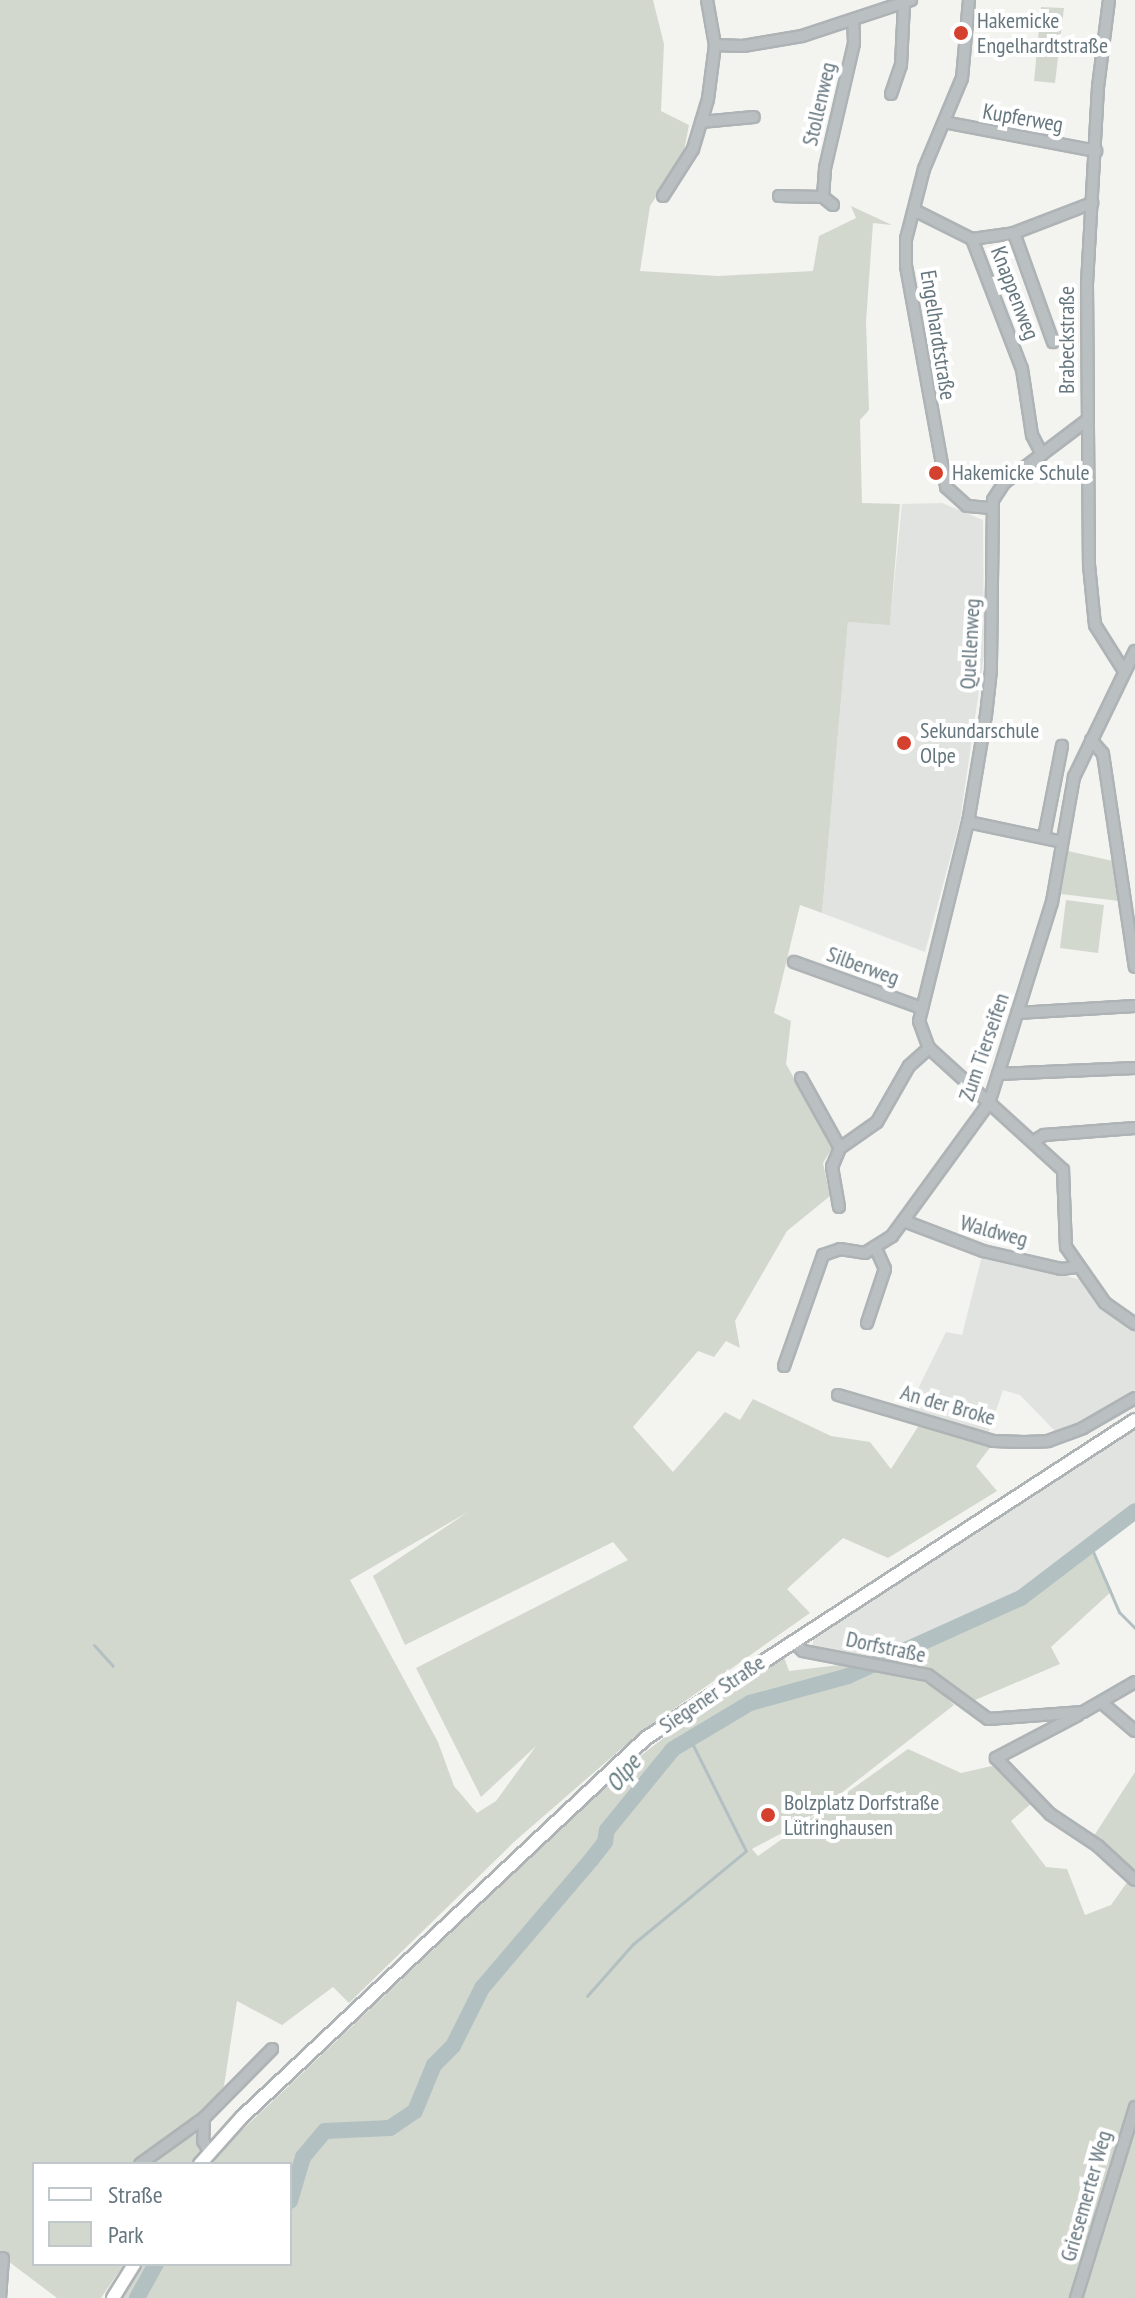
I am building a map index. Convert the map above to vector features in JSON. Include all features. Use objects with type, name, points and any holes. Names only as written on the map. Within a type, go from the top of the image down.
[{"type":"main road","name":"Siegener Straße","points":[[202,2162],[620,1759],[667,1722],[1135,1420]]},
{"type":"main road","points":[[113,2298],[133,2266]]},
{"type":"street","points":[[663,196],[693,149],[701,122],[715,45],[707,0]]},
{"type":"street","name":"Engelhardtstraße","points":[[969,0],[962,78],[944,122],[906,239],[908,290],[946,487],[967,506],[992,508]]},
{"type":"street","name":"Brabeckstraße","points":[[1109,0],[1092,203],[1086,421],[1092,610],[1100,640],[1124,671]]},
{"type":"street","points":[[715,45],[743,46],[802,36],[907,2],[901,65],[891,94]]},
{"type":"street","name":"Stollenweg","points":[[823,197],[854,43],[853,20]]},
{"type":"street","points":[[701,122],[754,117]]},
{"type":"street","name":"Kupferweg","points":[[944,122],[1096,151]]},
{"type":"street","points":[[779,196],[823,197],[833,205]]},
{"type":"street","points":[[914,210],[972,239],[1014,233],[1092,203]]},
{"type":"street","points":[[1014,233],[1053,342]]},
{"type":"street","name":"Knappenweg","points":[[972,239],[1022,369],[1032,435],[1042,455]]},
{"type":"street","points":[[992,508],[1004,483],[1086,421]]},
{"type":"street","name":"Quellenweg","points":[[929,1048],[919,1007],[968,822],[991,670],[992,508]]},
{"type":"street","name":"Zum Tierseifen","points":[[876,1249],[904,1221],[989,1103],[1052,902],[1074,777],[1135,651]]},
{"type":"street","points":[[1091,740],[1103,754],[1135,967]]},
{"type":"street","points":[[1044,837],[1062,746]]},
{"type":"street","points":[[968,822],[1062,842]]},
{"type":"street","name":"Silberweg","points":[[794,962],[919,1007]]},
{"type":"street","points":[[1017,1013],[1135,1006]]},
{"type":"street","points":[[839,1207],[832,1167],[840,1148],[877,1122],[909,1066],[929,1048],[1034,1141],[1068,1179],[1064,1225],[1077,1267],[1105,1303],[1135,1324]]},
{"type":"street","points":[[998,1074],[1135,1068]]},
{"type":"street","points":[[801,1078],[840,1148]]},
{"type":"street","points":[[1034,1141],[1044,1135],[1135,1128]]},
{"type":"street","name":"Waldweg","points":[[904,1221],[983,1251],[1061,1269],[1077,1267]]},
{"type":"street","points":[[784,1366],[823,1255],[830,1250],[876,1249],[885,1269],[867,1323]]},
{"type":"street","name":"An der Broke","points":[[838,1395],[993,1441],[1024,1442],[1048,1441],[1083,1428],[1135,1398]]},
{"type":"street","name":"Dorfstraße","points":[[793,1641],[803,1651],[878,1664],[937,1680],[988,1719],[1083,1712],[1135,1682]]},
{"type":"street","points":[[1102,1703],[1135,1731]]},
{"type":"street","points":[[1083,1712],[996,1758],[1050,1814],[1098,1846],[1135,1880]]},
{"type":"street","points":[[143,2162],[204,2118],[272,2049]]},
{"type":"street","name":"Griesemerter Weg","points":[[1076,2298],[1135,2107]]},
{"type":"street","points":[[204,2118],[203,2141],[210,2152]]},
{"type":"street","points":[[0,2298],[3,2258]]},
{"type":"shaded area","name":"Sekundarschule Olpe","points":[[942,503],[983,520],[984,656],[960,821],[925,952],[822,913],[848,622],[890,624],[902,504]]},
{"type":"shaded area","points":[[982,1256],[1082,1280],[1103,1309],[1135,1330],[1135,1390],[1091,1417],[1055,1431],[1020,1395],[1003,1390],[988,1434],[908,1409],[946,1332],[962,1335]]},
{"type":"shaded area","points":[[1135,1428],[1135,1507],[1089,1544],[1021,1589],[873,1659],[812,1650],[814,1635]]},
{"type":"green space","points":[[0,0],[653,0],[664,44],[661,111],[689,125],[683,156],[650,206],[640,271],[718,276],[813,271],[819,236],[856,218],[851,206],[892,225],[873,223],[866,322],[869,410],[860,420],[862,503],[900,504],[890,625],[848,622],[822,913],[800,905],[774,1013],[791,1021],[786,1064],[833,1147],[823,1163],[830,1196],[787,1231],[735,1321],[740,1348],[726,1341],[714,1357],[698,1351],[633,1427],[673,1472],[725,1412],[740,1420],[753,1399],[831,1436],[870,1442],[891,1469],[921,1422],[992,1445],[976,1466],[997,1491],[888,1558],[843,1538],[787,1589],[810,1613],[637,1735],[515,1841],[349,2003],[333,1987],[282,2025],[237,2001],[224,2086],[177,2144],[198,2133],[200,2151],[192,2162],[32,2162],[32,2266],[123,2266],[101,2298],[57,2298],[0,2255]],"holes":[[[468,1512],[373,1576],[405,1645],[613,1542],[628,1560],[416,1668],[481,1797],[536,1746],[496,1801],[477,1813],[454,1786],[438,1742],[350,1580]]]},
{"type":"green space","points":[[1041,7],[1064,8],[1055,83],[1034,81]]},
{"type":"green space","points":[[1068,851],[1113,861],[1119,901],[1061,894]]},
{"type":"green space","points":[[1066,900],[1104,905],[1098,953],[1060,948]]},
{"type":"green space","points":[[1092,1548],[1112,1591],[1051,1647],[1060,1664],[968,1703],[947,1682],[911,1666],[882,1662],[1021,1600]]},
{"type":"green space","points":[[784,1657],[789,1671],[848,1664],[909,1674],[940,1691],[954,1705],[808,1819],[752,1849],[758,1856],[908,1749],[961,1773],[996,1765],[1033,1802],[1011,1821],[1046,1867],[1067,1869],[1085,1915],[1111,1905],[1128,1881],[1090,1842],[1135,1772],[1135,2298],[122,2298],[141,2266],[292,2266],[292,2162],[208,2162],[631,1763],[703,1708]]},
{"type":"waterway","name":"Olpe","points":[[292,2194],[303,2157],[325,2131],[390,2128],[415,2111],[434,2065],[453,2046],[482,1988],[591,1860],[605,1842],[607,1830],[673,1749],[750,1703],[848,1676],[1021,1598],[1135,1511]]},
{"type":"waterway","points":[[1091,1547],[1119,1612],[1135,1628]]},
{"type":"waterway","points":[[94,1645],[113,1666]]},
{"type":"waterway","points":[[587,1996],[633,1944],[746,1851],[690,1739]]},
{"type":"waterway","name":"Olpe","points":[[137,2298],[155,2266]]},
{"type":"place","name":"Hakemicke Engelhardtstraße","points":[[961,33]]},
{"type":"place","name":"Hakemicke Schule","points":[[936,473]]},
{"type":"place","name":"Sekundarschule Olpe","points":[[904,743]]},
{"type":"place","name":"Bolzplatz Dorfstraße Lütringhausen","points":[[768,1815]]}]
